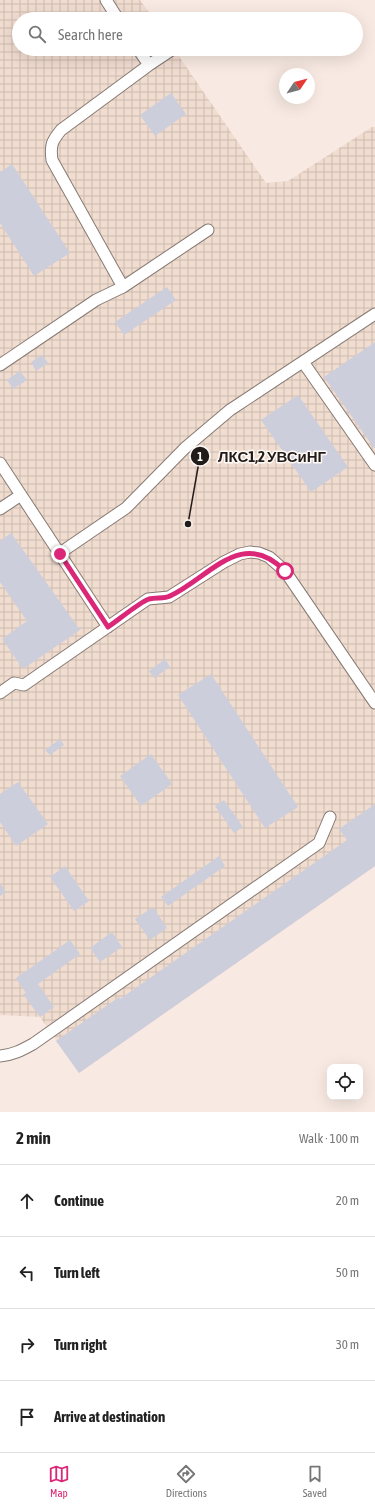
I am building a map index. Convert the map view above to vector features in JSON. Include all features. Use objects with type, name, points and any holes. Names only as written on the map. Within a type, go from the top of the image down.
[{"type":"lane","points":[[106,0],[114,12]]},
{"type":"lane","points":[[142,56],[148,65]]},
{"type":"lane","points":[[123,287],[52,160],[51,148],[53,140],[61,130],[162,56]]},
{"type":"lane","points":[[0,365],[96,300],[123,287],[208,230]]},
{"type":"lane","points":[[60,554],[126,508],[185,448],[230,410],[375,314]]},
{"type":"lane","points":[[303,362],[375,465]]},
{"type":"lane","points":[[0,463],[108,627]]},
{"type":"lane","points":[[0,509],[22,495]]},
{"type":"lane","points":[[0,692],[14,683],[24,685],[148,599],[169,596],[224,562],[240,554],[250,552],[259,553],[269,557],[285,571],[375,703]]},
{"type":"lane","points":[[0,1056],[7,1056],[20,1052],[32,1044],[319,843],[330,817]]},
{"type":"shaded area","points":[[0,0],[140,0],[149,12],[12,12],[12,56],[179,56],[266,183],[288,181],[372,127],[375,127],[375,866],[79,1073],[40,1017],[0,1015]]},
{"type":"building","points":[[171,93],[186,114],[155,136],[140,115]]},
{"type":"building","points":[[12,164],[70,253],[34,276],[0,223],[0,172]]},
{"type":"building","points":[[167,287],[176,300],[124,335],[115,322]]},
{"type":"building","points":[[375,342],[375,448],[374,448],[324,377]]},
{"type":"building","points":[[42,355],[48,363],[36,371],[31,362]]},
{"type":"building","points":[[20,371],[27,380],[13,389],[7,380]]},
{"type":"building","points":[[298,395],[348,467],[311,492],[261,420]]},
{"type":"building","points":[[11,533],[80,630],[23,669],[2,639],[27,621],[0,582],[0,541]]},
{"type":"building","points":[[165,659],[170,667],[154,678],[149,671]]},
{"type":"building","points":[[211,674],[298,807],[265,828],[178,695]]},
{"type":"building","points":[[60,739],[64,745],[50,755],[45,750]]},
{"type":"building","points":[[151,754],[172,784],[141,806],[120,776]]},
{"type":"building","points":[[18,782],[48,824],[16,846],[0,822],[0,794]]},
{"type":"building","points":[[224,800],[243,827],[234,833],[215,806]]},
{"type":"building","points":[[375,804],[375,866],[79,1073],[56,1041],[119,997],[120,999],[347,840],[339,829]]},
{"type":"building","points":[[219,856],[225,866],[168,906],[161,897]]},
{"type":"building","points":[[65,866],[89,901],[74,911],[50,877]]},
{"type":"building","points":[[0,883],[6,892],[0,896]]},
{"type":"building","points":[[153,907],[167,928],[150,940],[135,919]]},
{"type":"building","points":[[112,932],[122,947],[100,962],[90,948]]},
{"type":"building","points":[[70,940],[80,954],[38,984],[54,1007],[40,1017],[23,994],[26,993],[16,978]]},
{"type":"place","name":"ЛКС1,2 УВСиНГ","points":[[188,524]]},
{"type":"route","points":[[60,554],[108,627],[148,599],[169,596],[224,562],[240,554],[250,552],[259,553],[269,557],[285,571]]}]
